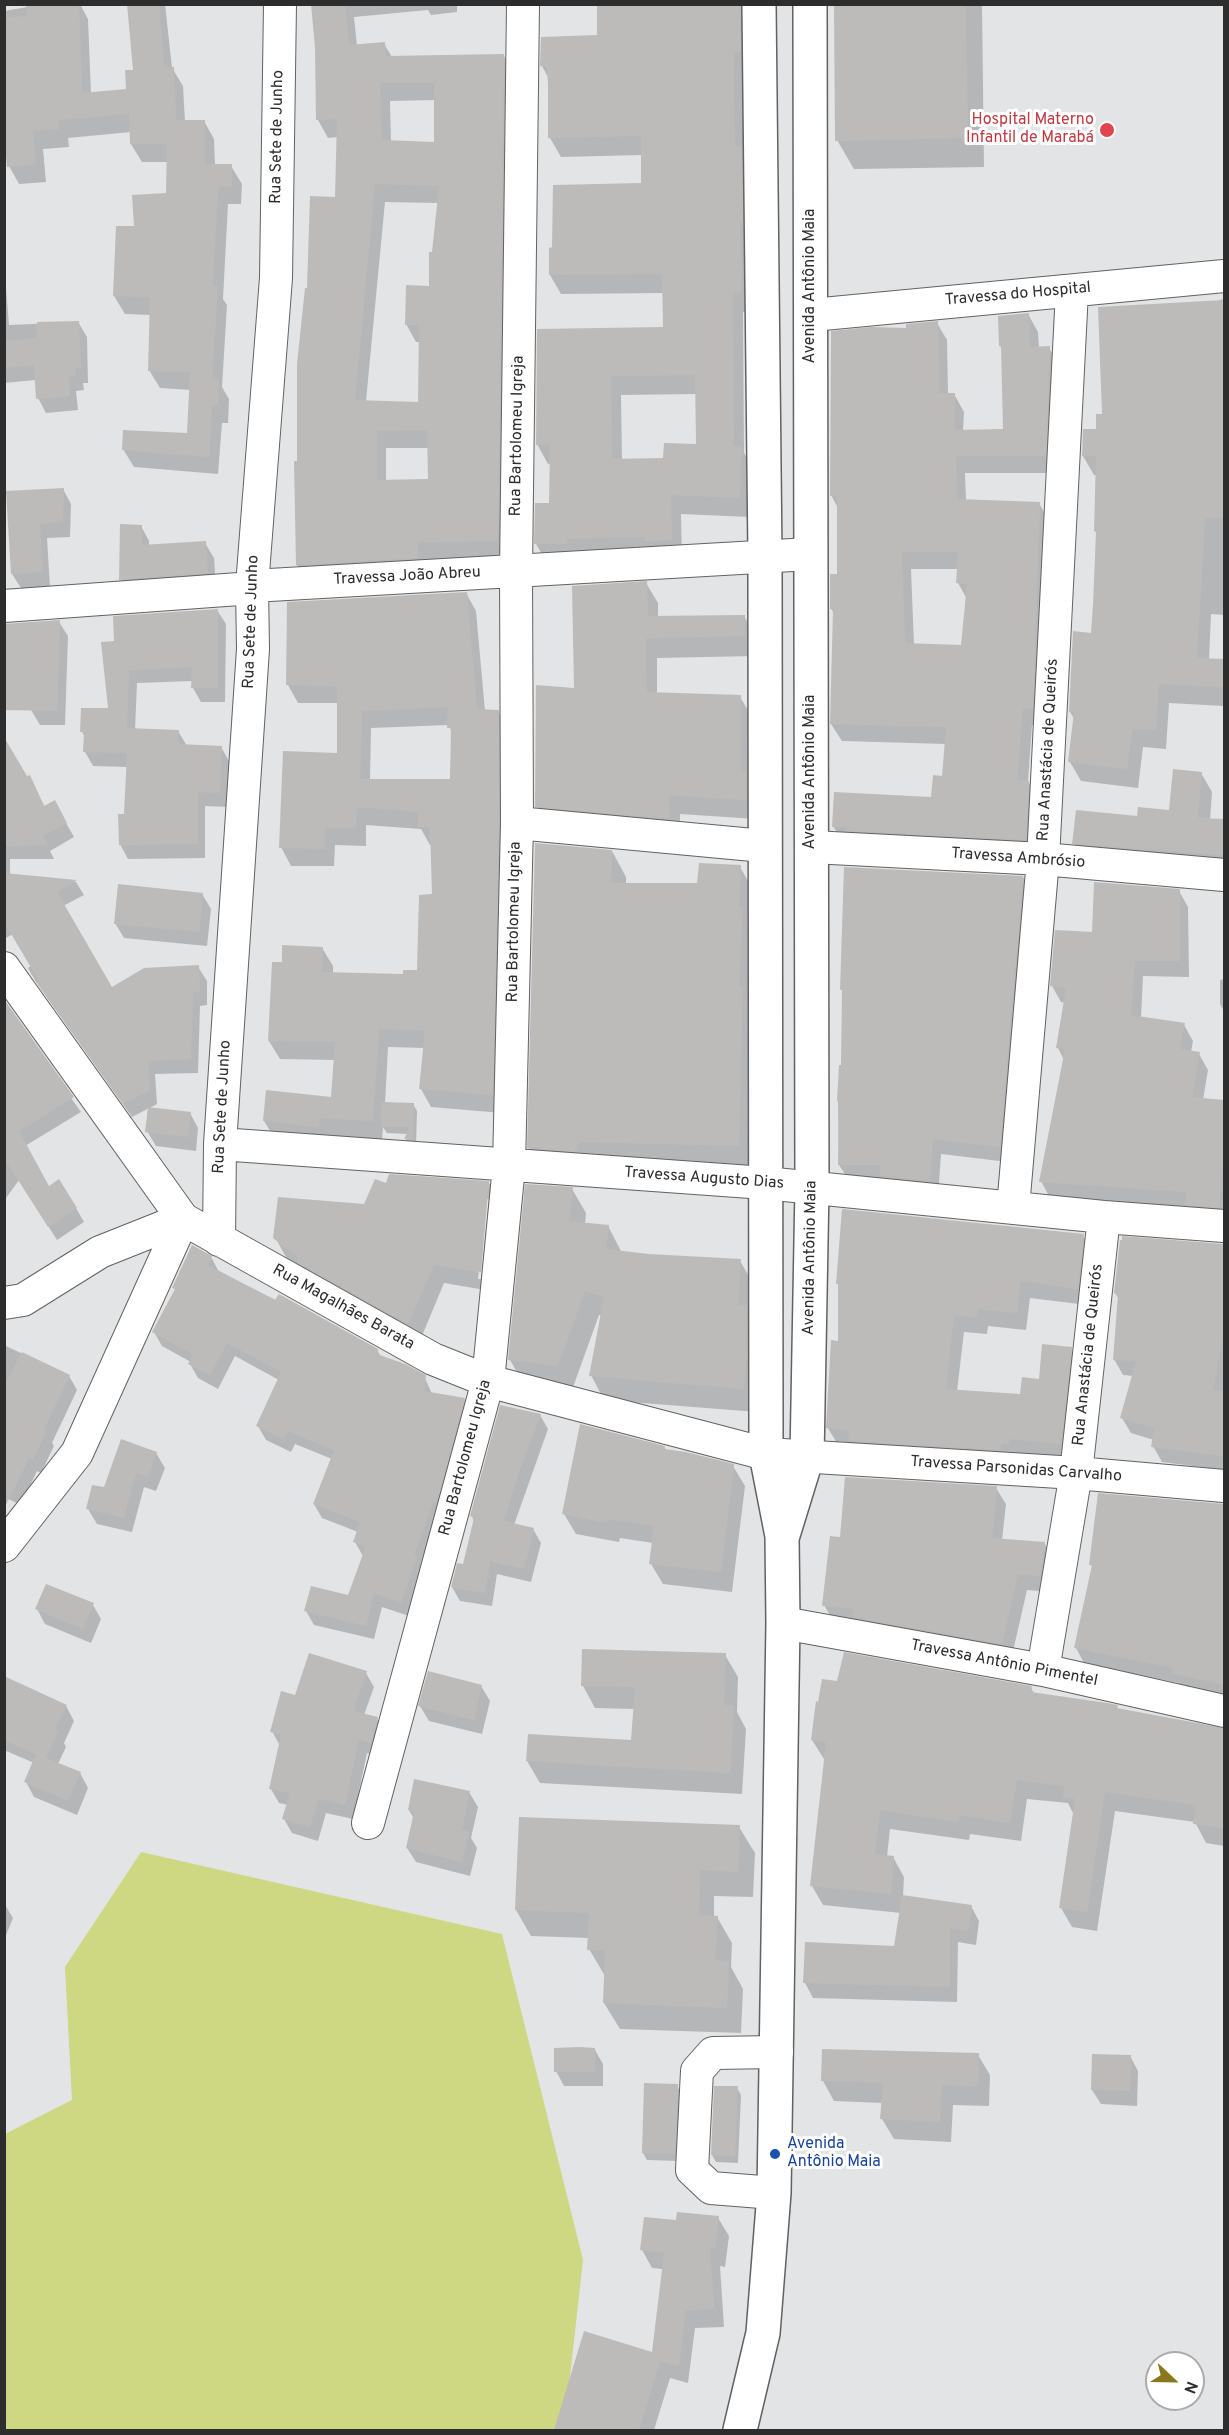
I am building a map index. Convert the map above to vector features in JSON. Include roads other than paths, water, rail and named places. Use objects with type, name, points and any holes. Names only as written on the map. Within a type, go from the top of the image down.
[{"type":"main road","name":"Avenida Antônio Maia","points":[[740,2430],[763,2333],[774,2193],[783,1623],[782,1536],[766,1454],[765,556],[759,4]]},
{"type":"main road","name":"Avenida Antônio Maia","points":[[782,1536],[807,1457],[813,1187],[810,4]]},
{"type":"street","name":"Rua Sete de Junho","points":[[219,1239],[220,1144],[253,650],[252,586],[276,278],[280,4]]},
{"type":"street","name":"Rua Bartolomeu Igreja","points":[[368,1823],[488,1381],[509,1166],[517,823],[516,571],[523,4]]},
{"type":"street","name":"Travessa do Hospital","points":[[812,315],[1224,276]]},
{"type":"street","name":"Rua Anastácia de Queirós","points":[[1013,1208],[1043,859],[1072,291]]},
{"type":"street","name":"Travessa João Abreu","points":[[4,606],[239,589],[252,586],[810,554]]},
{"type":"street","points":[[517,823],[764,846]]},
{"type":"street","name":"Travessa Ambrósio","points":[[812,847],[1043,859],[1224,875]]},
{"type":"street","name":"Rua Magalhães Barata","points":[[4,968],[183,1219],[433,1359],[488,1381],[766,1454],[807,1457]]},
{"type":"street","name":"Travessa Augusto Dias","points":[[220,1144],[765,1183],[1104,1217],[1224,1226]]},
{"type":"street","name":"Rua Anastácia de Queirós","points":[[1043,1670],[1076,1473],[1104,1217]]},
{"type":"street","points":[[4,1303],[23,1300],[100,1252],[183,1219]]},
{"type":"street","points":[[4,1546],[77,1453],[183,1219]]},
{"type":"street","name":"Travessa Parsonidas Carvalho","points":[[807,1457],[1076,1473],[1224,1486]]},
{"type":"street","name":"Travessa Antônio Pimentel","points":[[783,1623],[1043,1670],[1224,1711]]},
{"type":"street","points":[[774,2193],[711,2188],[692,2170],[697,2071],[713,2053],[777,2052]]},
{"type":"place","name":"Hospital Materno Infantil de Marabá","points":[[1107,130]]},
{"type":"place","name":"Avenida Antônio Maia","points":[[775,2154]]}]
